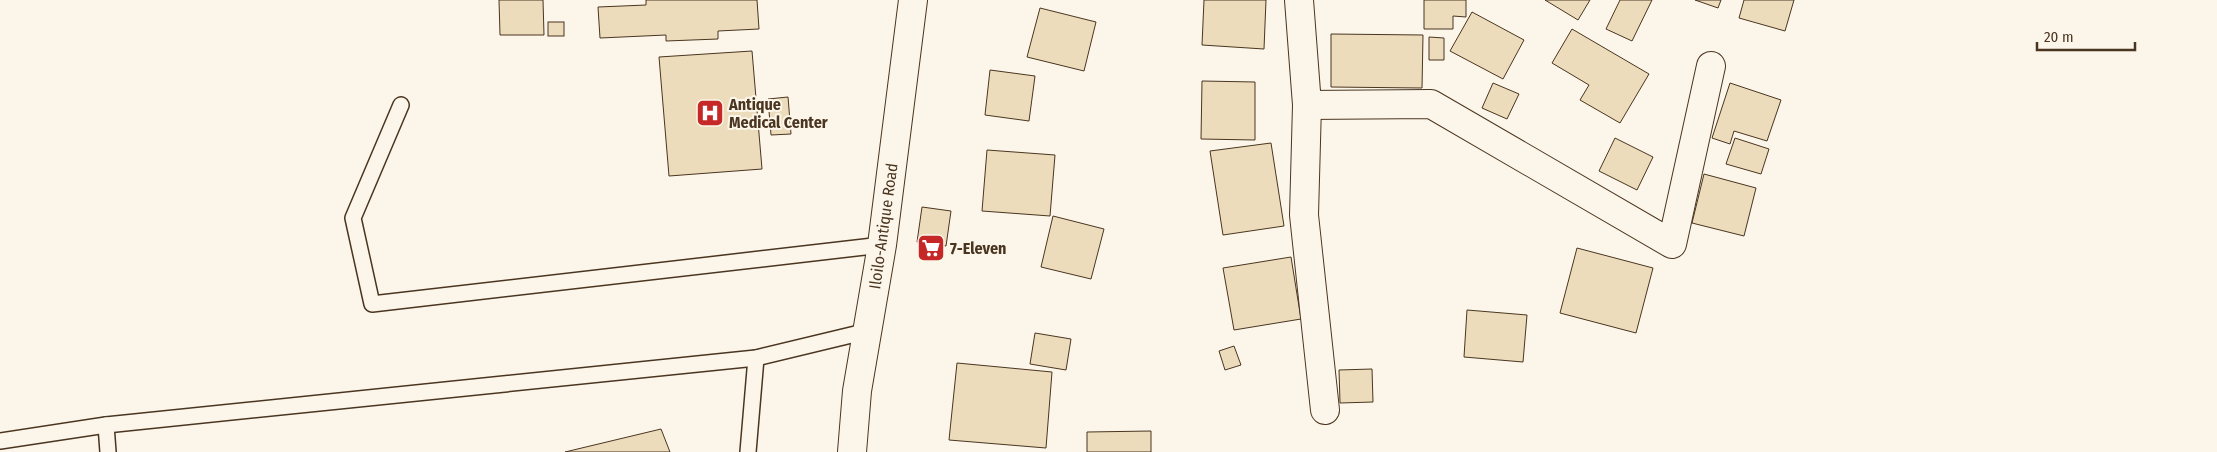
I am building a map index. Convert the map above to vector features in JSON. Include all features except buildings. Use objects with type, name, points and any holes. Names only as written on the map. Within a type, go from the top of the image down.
[{"type":"street","name":"Iloilo-Antique Road","points":[[852,452],[857,391],[882,245],[913,0]]},
{"type":"street","points":[[1299,0],[1307,105],[1304,215],[1325,410]]},
{"type":"street","points":[[1307,105],[1431,104],[1672,244],[1711,66]]},
{"type":"lane","points":[[401,105],[353,218],[372,304],[882,245]]},
{"type":"lane","points":[[0,441],[106,425],[756,358],[868,331]]},
{"type":"lane","points":[[748,452],[756,358]]},
{"type":"lane","points":[[106,425],[108,452]]},
{"type":"place","name":"Antique Medical Center","points":[[710,113]]},
{"type":"place","name":"7-Eleven","points":[[931,248]]}]
